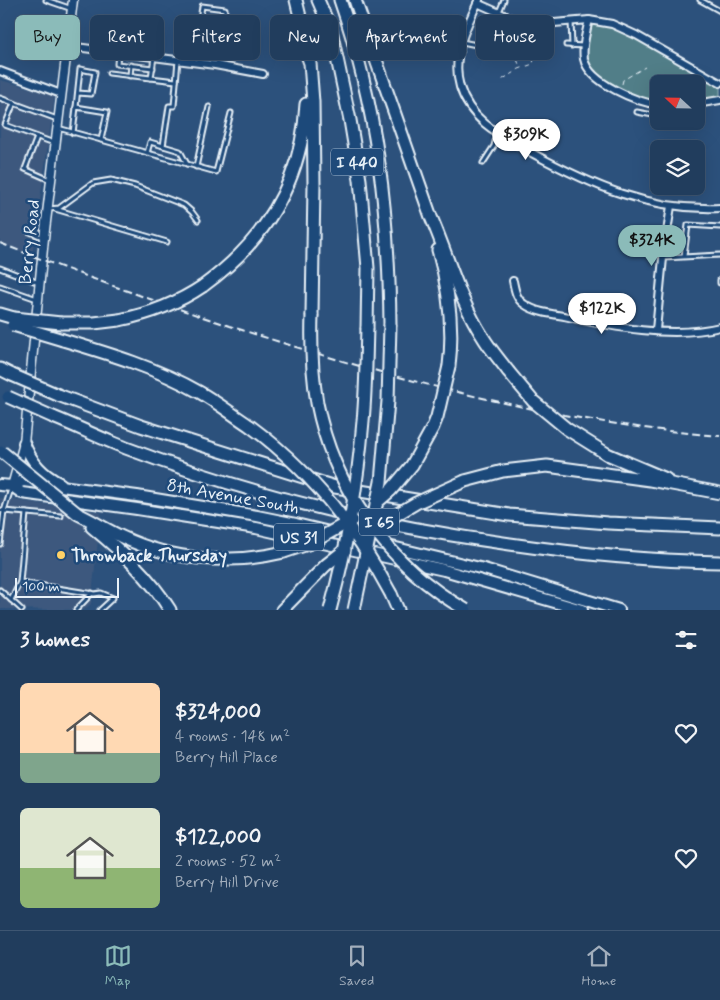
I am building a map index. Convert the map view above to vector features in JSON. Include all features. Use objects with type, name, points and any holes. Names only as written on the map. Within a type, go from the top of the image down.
[{"type":"highway","points":[[296,0],[300,15]]},
{"type":"highway","name":"I 440","points":[[318,0],[330,30],[350,120],[360,180],[368,268],[363,420],[356,482],[330,610]]},
{"type":"highway","name":"I 440","points":[[340,0],[361,70],[380,162],[388,238],[390,325],[388,401],[381,482],[354,610]]},
{"type":"highway","points":[[355,0],[431,217],[470,314],[482,337],[533,400],[567,429],[607,454],[689,488]]},
{"type":"highway","points":[[0,320],[61,324],[94,323],[145,314],[172,304],[203,286],[229,266],[252,242],[275,211],[298,157],[307,101],[306,60]]},
{"type":"highway","points":[[309,60],[313,110],[312,366],[317,403],[326,437],[341,477],[364,516],[396,556],[429,586],[466,610]]},
{"type":"highway","points":[[78,514],[132,541],[161,551],[186,557],[234,560],[284,552],[311,543],[368,510],[392,490],[412,465],[433,427],[449,366],[452,330],[448,293],[431,217]]},
{"type":"highway","points":[[0,314],[63,340],[122,358],[160,373],[200,392],[250,426],[295,463],[328,498],[364,546],[398,610]]},
{"type":"highway","name":"I 65","points":[[0,369],[58,395],[141,426],[335,487],[509,515],[608,523],[720,528]]},
{"type":"highway","name":"I 65","points":[[4,395],[126,448],[225,482],[297,503],[404,528],[575,553],[688,562],[720,562]]},
{"type":"highway","points":[[1,451],[78,514],[136,566],[151,582],[170,610]]},
{"type":"highway","points":[[282,610],[326,565],[353,543],[387,520],[441,490],[465,481],[503,471],[547,466],[650,480],[720,493]]},
{"type":"main road","points":[[24,443],[33,462],[41,471],[66,487]]},
{"type":"main road","name":"8th Avenue South","points":[[0,485],[12,486],[23,481],[185,504],[296,524],[484,568],[618,610]]},
{"type":"main road","name":"8th Avenue South","points":[[12,486],[22,493],[203,519],[287,534],[444,570],[582,610]]},
{"type":"street","name":"Berry Road","points":[[71,15],[73,0]]},
{"type":"street","points":[[466,30],[478,2],[511,18],[534,22],[589,20],[612,24],[636,35],[720,83]]},
{"type":"street","points":[[589,20],[584,46],[586,65],[597,78],[634,98],[650,103]]},
{"type":"street","name":"Berry Road","points":[[12,486],[24,443],[44,238],[51,209],[51,180],[66,60]]},
{"type":"street","points":[[178,60],[263,74]]},
{"type":"street","points":[[458,60],[457,69],[462,92],[474,113],[497,133],[595,185],[636,198],[671,206],[720,208]]},
{"type":"street","points":[[0,71],[61,94]]},
{"type":"street","points":[[705,102],[720,100]]},
{"type":"street","points":[[656,330],[663,258],[671,206]]},
{"type":"street","points":[[513,281],[519,299],[523,304],[534,309],[610,325],[656,330],[695,331],[720,327]]},
{"type":"lane","points":[[46,0],[72,9]]},
{"type":"lane","points":[[498,13],[504,0]]},
{"type":"lane","points":[[700,0],[720,11]]},
{"type":"lane","points":[[194,62],[202,6],[225,9],[216,65]]},
{"type":"lane","points":[[571,21],[572,46]]},
{"type":"lane","points":[[566,45],[584,46]]},
{"type":"lane","points":[[117,60],[117,64],[153,68]]},
{"type":"lane","points":[[152,78],[154,60]]},
{"type":"lane","points":[[163,146],[169,106],[174,106],[178,60]]},
{"type":"lane","points":[[130,76],[132,65]]},
{"type":"lane","points":[[73,132],[80,69],[95,72],[91,94],[78,93]]},
{"type":"lane","points":[[109,73],[176,81]]},
{"type":"lane","points":[[0,98],[58,120]]},
{"type":"lane","points":[[14,103],[4,125],[55,144]]},
{"type":"lane","points":[[76,107],[107,112],[101,140]]},
{"type":"lane","points":[[196,167],[209,107]]},
{"type":"lane","points":[[637,112],[650,115]]},
{"type":"lane","points":[[57,128],[216,172],[231,114]]},
{"type":"lane","points":[[483,163],[494,146],[497,133]]},
{"type":"lane","points":[[37,137],[25,169],[51,180]]},
{"type":"lane","points":[[147,153],[150,142],[180,150],[187,164]]},
{"type":"lane","points":[[51,209],[64,205],[93,183],[111,180],[135,186],[184,205],[198,220]]},
{"type":"lane","points":[[51,209],[167,242]]},
{"type":"lane","points":[[684,256],[688,225],[720,227]]},
{"type":"lane","points":[[28,231],[44,238]]},
{"type":"lane","points":[[663,258],[720,255]]},
{"type":"lane","points":[[0,268],[40,283]]},
{"type":"lane","points":[[0,286],[38,300]]},
{"type":"lane","points":[[0,544],[2,510],[12,486]]},
{"type":"lane","points":[[2,510],[61,516]]},
{"type":"lane","points":[[11,600],[20,582],[26,512]]},
{"type":"lane","points":[[20,582],[101,593],[113,598],[100,610]]},
{"type":"lane","points":[[0,590],[22,610]]},
{"type":"lane","points":[[76,610],[92,593]]},
{"type":"path","points":[[518,60],[520,68]]},
{"type":"path","points":[[621,85],[624,80],[645,67]]},
{"type":"shaded area","points":[[0,80],[55,95],[32,256],[0,243]]},
{"type":"shaded area","points":[[0,498],[101,512],[91,604],[84,610],[0,609]]},
{"type":"green space","points":[[589,20],[612,24],[720,83],[720,100],[705,102],[705,75],[650,75],[650,103],[643,101],[597,78],[584,59]]},
{"type":"railway","points":[[0,243],[211,320],[359,366],[418,382],[478,397],[598,421],[720,436]]},
{"type":"place","name":"Throwback Thursday","points":[[61,555]]}]
